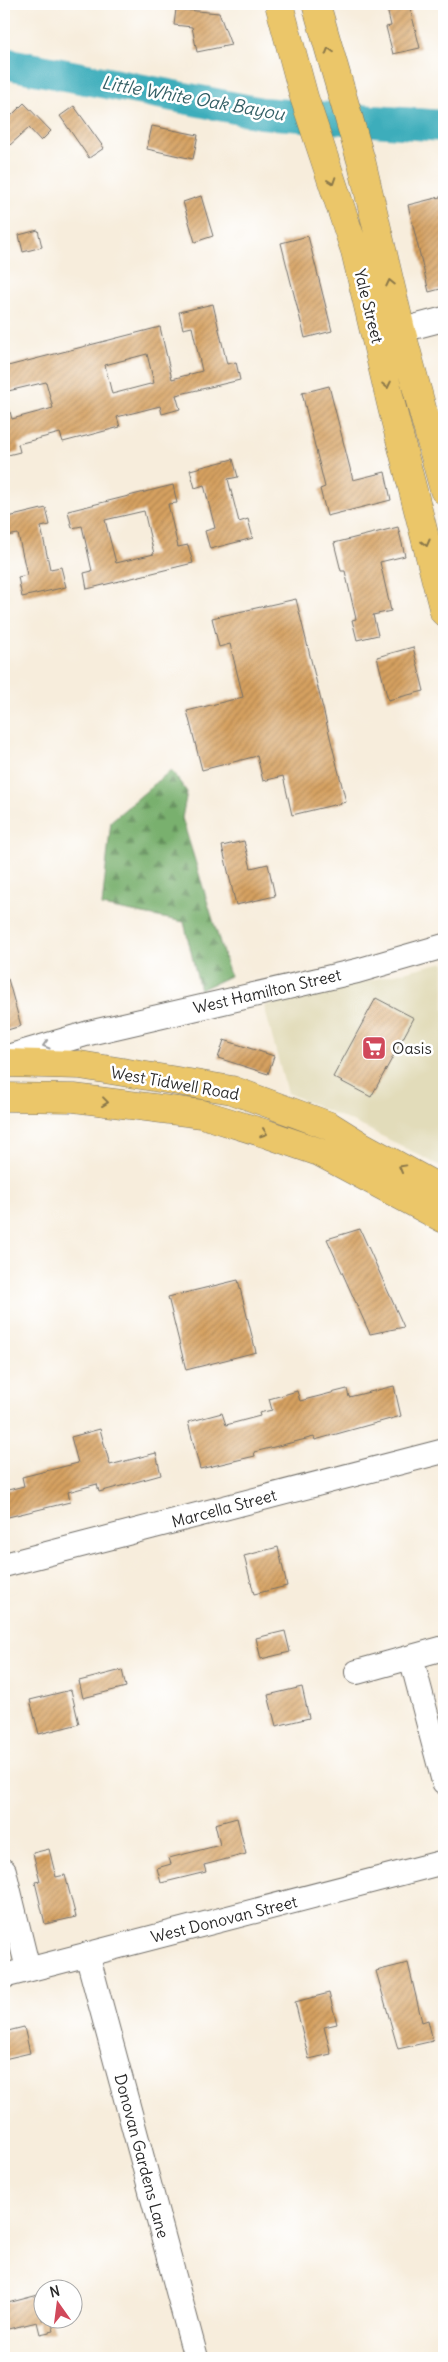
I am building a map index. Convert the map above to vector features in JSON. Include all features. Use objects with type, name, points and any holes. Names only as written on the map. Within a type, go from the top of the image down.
[{"type":"main road","name":"Yale Street","points":[[279,4],[304,97],[355,251],[389,334],[444,490]]},
{"type":"main road","name":"Yale Street","points":[[316,4],[353,133],[389,334],[392,408],[444,612]]},
{"type":"main road","name":"West Tidwell Road","points":[[4,1064],[80,1066],[232,1090],[330,1126],[362,1146],[444,1191]]},
{"type":"main road","points":[[74,1098],[80,1066]]},
{"type":"main road","name":"West Tidwell Road","points":[[4,1097],[74,1098],[202,1114],[319,1152],[347,1169],[444,1219]]},
{"type":"main road","points":[[347,1169],[362,1146]]},
{"type":"street","points":[[389,334],[444,319]]},
{"type":"street","name":"West Hamilton Street","points":[[4,1058],[89,1033],[357,971],[444,946]]},
{"type":"street","points":[[80,1066],[89,1033]]},
{"type":"street","name":"Marcella Street","points":[[4,1565],[444,1451]]},
{"type":"street","points":[[356,1672],[444,1648]]},
{"type":"street","points":[[411,1657],[443,1774]]},
{"type":"street","name":"West Donovan Street","points":[[4,1976],[444,1862]]},
{"type":"street","points":[[4,1871],[28,1970]]},
{"type":"street","name":"Donovan Gardens Lane","points":[[87,1954],[196,2358]]},
{"type":"shaded area","points":[[444,962],[444,1168],[366,1128],[287,1093],[264,1006]]},
{"type":"green space","points":[[171,770],[187,792],[182,818],[230,976],[200,990],[184,922],[102,906],[111,821]]},
{"type":"building","points":[[386,4],[409,4],[420,48],[393,54],[386,27],[391,26]]},
{"type":"building","points":[[176,9],[219,13],[231,45],[197,52],[192,27],[174,25]]},
{"type":"building","points":[[24,103],[51,131],[41,141],[29,128],[10,145],[4,138],[4,123]]},
{"type":"building","points":[[74,106],[104,148],[89,158],[60,116]]},
{"type":"building","points":[[152,126],[198,135],[193,159],[147,149]]},
{"type":"building","points":[[201,196],[213,236],[195,242],[183,202]]},
{"type":"building","points":[[444,196],[444,288],[429,292],[408,205]]},
{"type":"building","points":[[38,230],[42,247],[23,252],[19,235]]},
{"type":"building","points":[[308,236],[332,331],[305,338],[281,243]]},
{"type":"building","points":[[213,304],[227,364],[236,362],[240,380],[176,395],[180,409],[162,414],[160,406],[117,417],[120,427],[63,442],[60,433],[18,444],[20,452],[4,456],[4,408],[9,408],[12,419],[53,408],[46,382],[4,392],[4,367],[160,327],[172,379],[202,371],[192,327],[183,329],[179,312]],"holes":[[[147,354],[154,383],[112,394],[105,365]]]},
{"type":"building","points":[[329,386],[353,480],[385,472],[391,500],[327,516],[320,489],[325,487],[302,393]]},
{"type":"building","points":[[233,459],[238,477],[228,479],[239,522],[248,519],[253,538],[210,549],[205,531],[215,528],[204,485],[195,488],[190,470]]},
{"type":"building","points":[[173,485],[177,503],[168,504],[178,547],[188,545],[193,563],[87,589],[84,573],[92,571],[82,526],[72,528],[68,511]],"holes":[[[144,511],[154,554],[116,563],[105,520]]]},
{"type":"building","points":[[46,508],[50,525],[41,527],[50,569],[61,567],[66,587],[22,597],[18,577],[27,575],[18,534],[7,536],[4,518]]},
{"type":"building","points":[[398,527],[405,556],[380,562],[391,611],[373,615],[378,635],[357,640],[352,620],[356,619],[345,571],[341,571],[334,543]]},
{"type":"building","points":[[296,599],[346,802],[292,815],[283,776],[263,781],[257,756],[202,770],[187,711],[243,697],[230,644],[219,647],[212,618]]},
{"type":"building","points":[[413,647],[424,691],[388,700],[377,657]]},
{"type":"building","points":[[244,841],[251,868],[268,864],[275,896],[236,905],[222,846]]},
{"type":"building","points":[[8,979],[21,1026],[4,1031],[4,980]]},
{"type":"building","name":"Oasis","points":[[376,998],[414,1018],[371,1097],[333,1077]]},
{"type":"building","points":[[224,1040],[274,1056],[268,1074],[218,1058]]},
{"type":"building","points":[[360,1229],[404,1327],[370,1334],[327,1239]]},
{"type":"building","points":[[238,1280],[256,1352],[186,1370],[168,1297]]},
{"type":"building","points":[[394,1386],[401,1416],[315,1440],[314,1437],[254,1452],[255,1456],[200,1469],[188,1422],[222,1413],[226,1425],[260,1416],[259,1413],[272,1410],[269,1399],[297,1391],[300,1401],[347,1389],[349,1397]]},
{"type":"building","points":[[100,1429],[110,1465],[156,1453],[161,1475],[99,1492],[97,1484],[68,1492],[70,1502],[4,1518],[4,1491],[24,1486],[22,1477],[78,1463],[71,1437]]},
{"type":"building","points":[[278,1547],[287,1586],[254,1594],[244,1556]]},
{"type":"building","points":[[285,1631],[290,1652],[261,1659],[256,1638]]},
{"type":"building","points":[[122,1670],[126,1687],[83,1698],[79,1681]]},
{"type":"building","points":[[302,1687],[309,1718],[276,1726],[268,1695]]},
{"type":"building","points":[[71,1690],[79,1724],[39,1734],[30,1700]]},
{"type":"building","points":[[237,1818],[246,1854],[204,1865],[206,1872],[161,1883],[157,1868],[171,1864],[169,1858],[220,1845],[215,1824]]},
{"type":"building","points":[[49,1849],[56,1877],[65,1875],[76,1917],[45,1924],[35,1882],[40,1881],[33,1853]]},
{"type":"building","points":[[408,1963],[422,2022],[428,2020],[433,2041],[398,2049],[376,1971]]},
{"type":"building","points":[[329,1993],[337,2024],[324,2027],[331,2054],[309,2059],[295,2002]]},
{"type":"building","points":[[24,2027],[30,2053],[4,2059],[4,2032]]},
{"type":"building","points":[[32,2297],[32,2323],[4,2330],[4,2304]]},
{"type":"building","points":[[39,2330],[54,2331],[40,2334]]},
{"type":"waterway","name":"Little White Oak Bayou","points":[[4,63],[261,113],[444,126]]},
{"type":"place","name":"Oasis","points":[[374,1048]]}]
